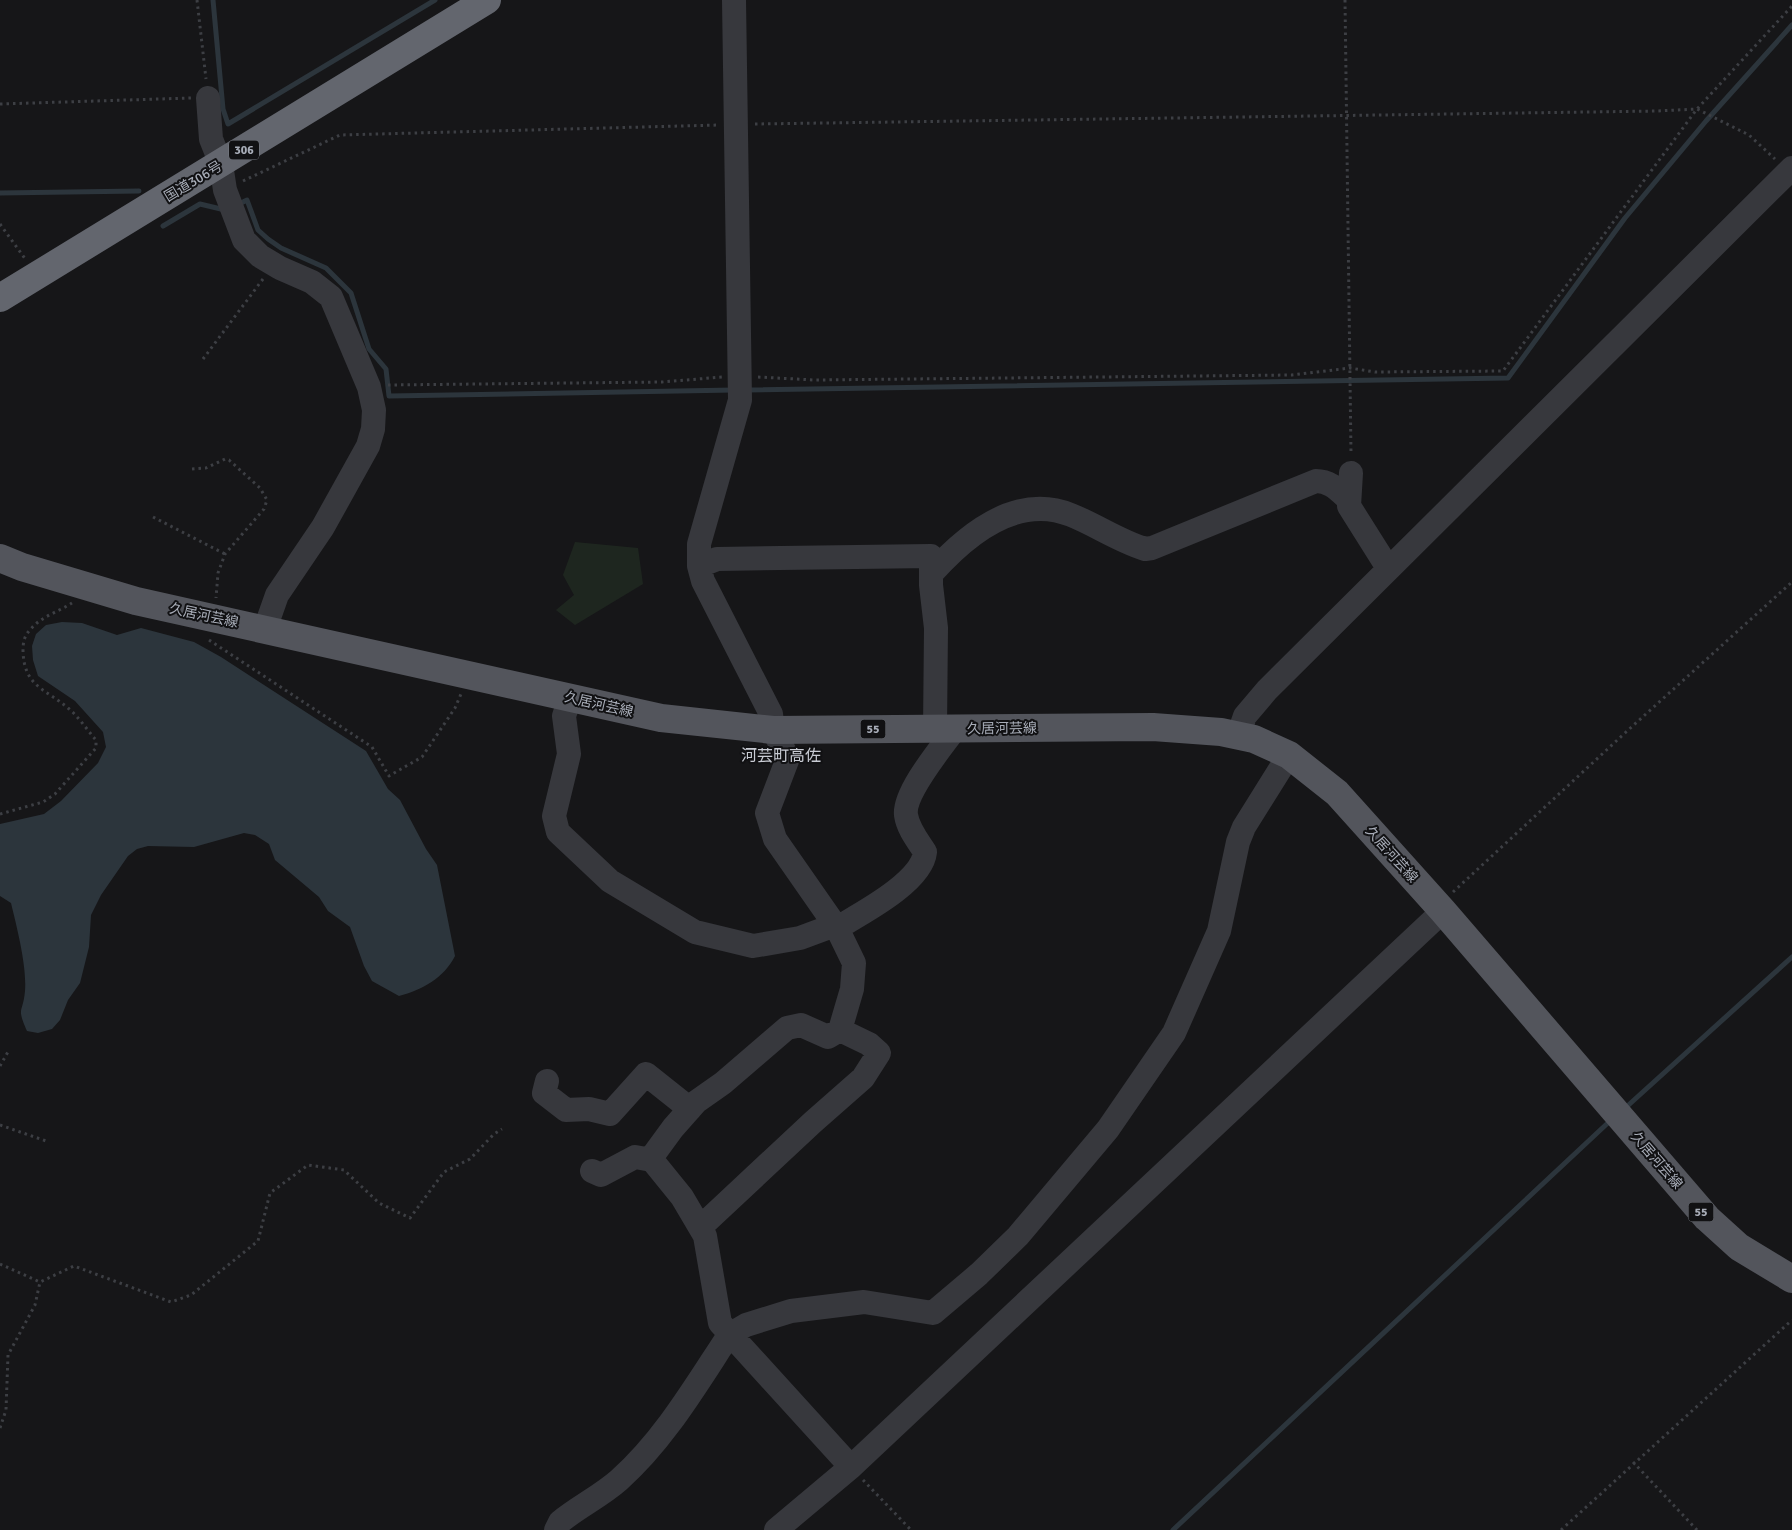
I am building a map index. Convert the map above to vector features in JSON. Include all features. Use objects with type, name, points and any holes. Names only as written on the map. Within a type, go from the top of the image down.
[{"type":"highway","name":"国道306号","points":[[0,298],[36,276],[223,177],[487,0]]},
{"type":"main road","name":"久居河芸線","points":[[0,558],[22,567],[136,601],[208,626],[265,629],[660,718],[773,730],[1153,727],[1254,739],[1288,756],[1317,775],[1337,792],[1441,909],[1706,1218],[1739,1247],[1792,1279]]},
{"type":"street","points":[[652,1160],[654,1154],[690,1110],[787,1028],[801,1025],[828,1037],[840,1030],[852,989],[855,969],[836,926],[798,869],[775,839],[767,814],[788,758],[773,730],[771,714],[703,581],[699,566],[699,544],[740,385],[734,0]]},
{"type":"street","points":[[208,98],[211,139],[244,240],[260,256],[319,286],[336,303],[369,387],[374,410],[373,429],[364,453],[323,527],[277,595],[265,629]]},
{"type":"street","points":[[1238,736],[1245,716],[1267,690],[1790,170]]},
{"type":"street","points":[[1351,473],[1349,506],[1388,568]]},
{"type":"street","points":[[932,573],[952,551],[974,534],[1012,512],[1049,510],[1071,515],[1145,549],[1152,548],[1316,481],[1323,481],[1335,486],[1348,499]]},
{"type":"street","points":[[570,698],[564,716],[568,760],[554,816],[558,832],[610,881],[695,932],[749,945],[777,943],[800,938],[836,926],[889,897],[921,866],[925,852],[915,837],[906,815],[906,806],[945,729],[936,628],[930,585],[932,556],[717,559],[699,566]]},
{"type":"street","points":[[556,1530],[560,1522],[618,1481],[638,1462],[730,1335],[746,1325],[791,1311],[864,1302],[933,1313],[979,1274],[1018,1236],[1108,1129],[1174,1033],[1219,931],[1244,827],[1288,756]]},
{"type":"street","points":[[776,1530],[851,1467],[1441,909]]},
{"type":"street","points":[[702,1231],[706,1222],[863,1078],[879,1053],[868,1044],[840,1030]]},
{"type":"street","points":[[548,1081],[544,1093],[566,1110],[589,1108],[610,1114],[646,1074],[690,1110]]},
{"type":"street","points":[[592,1171],[601,1175],[634,1157],[652,1160],[682,1196],[702,1231],[710,1260],[720,1323],[851,1467]]},
{"type":"path","points":[[0,104],[34,105],[145,98],[208,98],[198,0]]},
{"type":"path","points":[[1345,0],[1351,473]]},
{"type":"path","points":[[395,385],[662,382],[712,379],[740,385],[814,380],[1292,374],[1350,368],[1375,372],[1503,371],[1699,109],[1792,6]]},
{"type":"path","points":[[223,177],[340,134],[735,124],[1699,109],[1749,135],[1790,170]]},
{"type":"path","points":[[0,224],[36,276]]},
{"type":"path","points":[[203,359],[274,264]]},
{"type":"path","points":[[192,469],[206,468],[225,459],[229,460],[266,495],[267,500],[264,508],[225,554],[218,573],[208,626],[372,747],[389,776],[422,757],[427,751],[437,732],[456,708],[467,675]]},
{"type":"path","points":[[153,517],[225,554]]},
{"type":"path","points":[[1441,909],[1626,732],[1792,582]]},
{"type":"path","points":[[0,814],[43,802],[55,794],[92,755],[96,748],[96,740],[71,710],[35,684],[28,675],[23,657],[25,636],[31,628],[42,619],[71,603],[79,596],[83,585]]},
{"type":"path","points":[[0,1066],[9,1050]]},
{"type":"path","points":[[0,1125],[50,1142]]},
{"type":"path","points":[[0,1264],[40,1282],[74,1266],[171,1302],[191,1295],[258,1241],[270,1193],[308,1165],[344,1170],[379,1203],[410,1218],[444,1172],[470,1159],[494,1134],[502,1129]]},
{"type":"path","points":[[0,1428],[8,1396],[8,1355],[35,1306],[40,1282]]},
{"type":"path","points":[[1561,1530],[1633,1462],[1792,1320]]},
{"type":"path","points":[[1633,1462],[1697,1530]]},
{"type":"path","points":[[851,1467],[911,1530]]},
{"type":"shaded area","points":[[575,542],[638,548],[643,584],[575,625],[556,610],[574,595],[563,575]]},
{"type":"shaded area","points":[[62,622],[82,623],[117,635],[141,628],[194,642],[221,657],[366,751],[388,789],[400,800],[426,849],[437,865],[455,956],[445,971],[424,987],[399,996],[372,981],[364,966],[350,927],[328,911],[319,897],[275,860],[269,844],[255,835],[244,833],[194,847],[148,846],[137,849],[128,856],[101,895],[91,915],[89,947],[80,983],[68,1000],[60,1020],[52,1029],[38,1033],[27,1031],[21,1013],[25,981],[21,947],[11,903],[0,896],[0,824],[44,814],[61,801],[98,763],[106,747],[103,732],[75,701],[38,676],[33,660],[32,646],[36,634],[46,625]]},
{"type":"waterway","points":[[213,0],[223,109],[228,124],[435,0]]},
{"type":"waterway","points":[[745,390],[1508,378],[1625,218],[1706,121],[1792,25]]},
{"type":"waterway","points":[[0,193],[139,191]]},
{"type":"waterway","points":[[237,205],[247,200],[258,230],[268,239],[281,248],[326,268],[351,293],[369,349],[386,369],[389,396],[734,390]]},
{"type":"waterway","points":[[163,226],[200,204],[225,210]]},
{"type":"waterway","points":[[1623,1110],[1792,957]]},
{"type":"waterway","points":[[1173,1530],[1611,1120]]},
{"type":"district","name":"河芸町高佐","points":[[781,755]]}]
